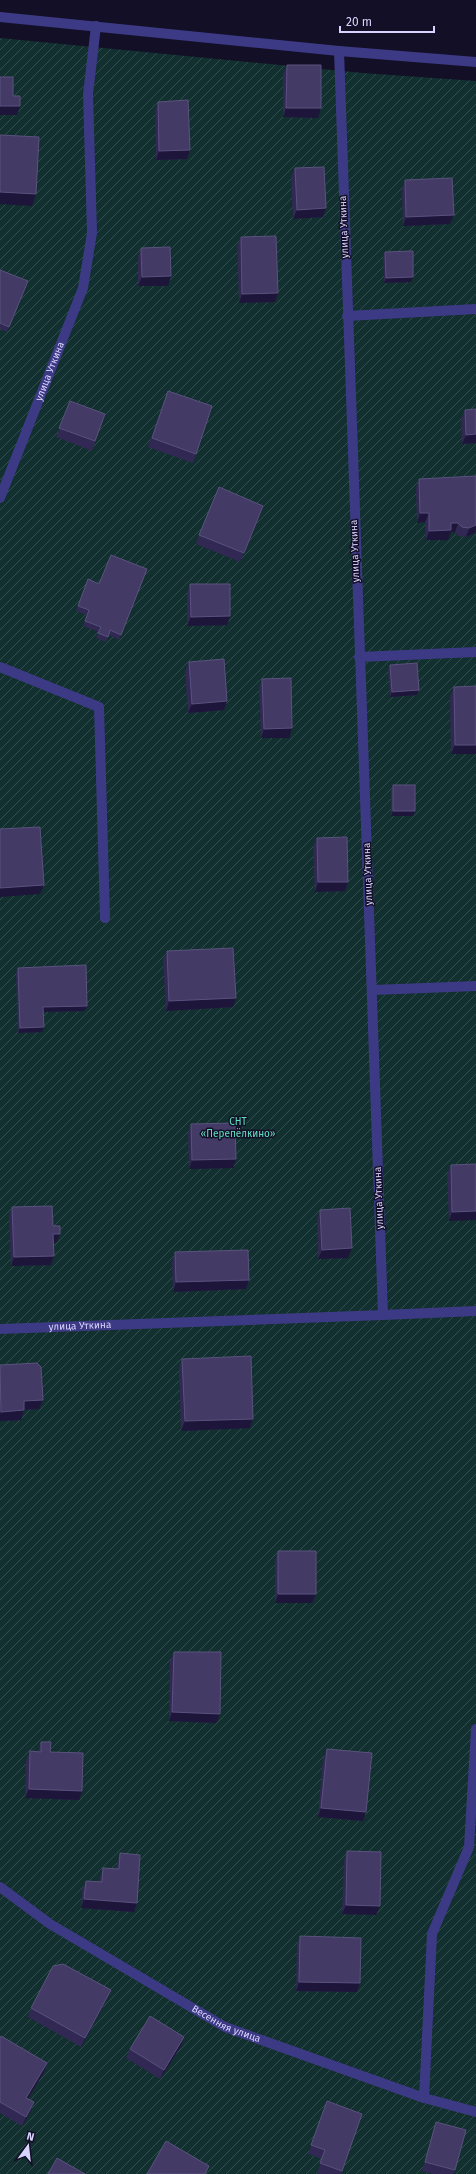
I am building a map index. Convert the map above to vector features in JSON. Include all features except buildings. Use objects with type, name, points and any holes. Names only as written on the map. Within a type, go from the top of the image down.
[{"type":"street","points":[[0,16],[339,51],[476,62]]},
{"type":"street","name":"улица Уткина","points":[[0,498],[83,288],[92,233],[88,94],[96,26]]},
{"type":"street","name":"улица Уткина","points":[[0,1329],[383,1315],[373,990],[359,657],[339,51]]},
{"type":"street","points":[[347,316],[476,309]]},
{"type":"street","points":[[359,657],[476,652]]},
{"type":"street","points":[[0,667],[99,707],[105,918]]},
{"type":"street","points":[[373,990],[476,986]]},
{"type":"street","points":[[383,1315],[476,1311]]},
{"type":"street","points":[[424,2098],[432,1934],[469,1847],[476,1730]]},
{"type":"street","name":"Весенняя улица","points":[[0,1887],[50,1924],[225,2028],[424,2098],[476,2112]]},
{"type":"green space","name":"СНТ «Перепёлкино»","points":[[0,38],[363,73],[476,81],[476,2174],[0,2174]]}]
